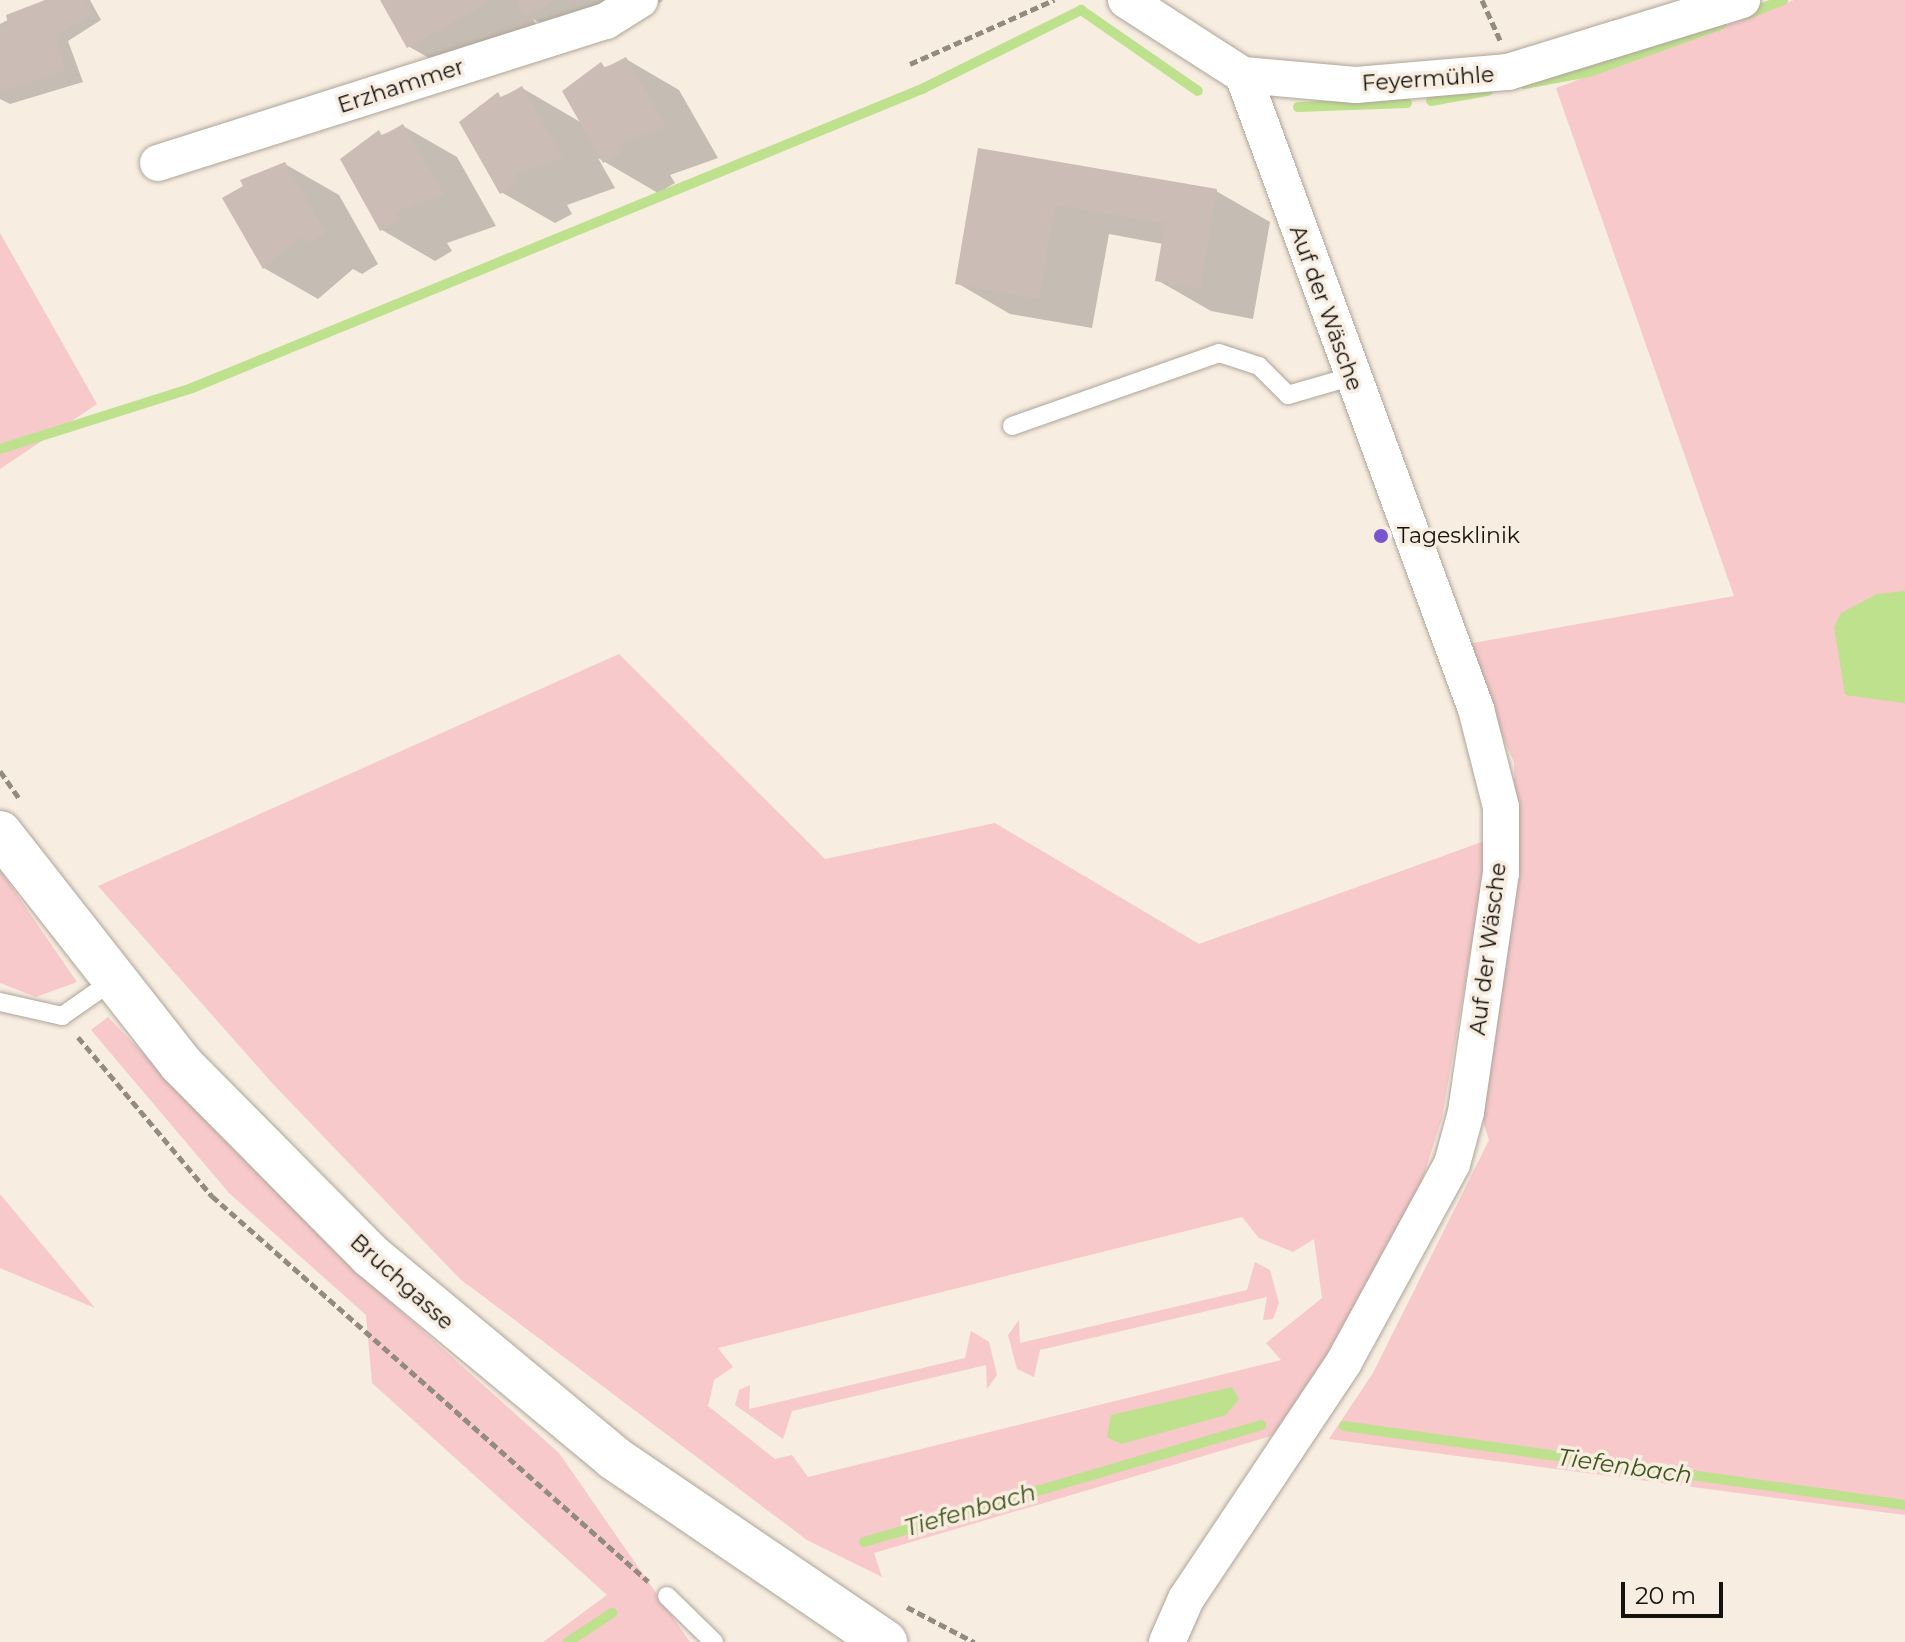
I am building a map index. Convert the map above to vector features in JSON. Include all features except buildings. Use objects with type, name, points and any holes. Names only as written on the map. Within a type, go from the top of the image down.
[{"type":"main road","name":"Bruchgasse","points":[[13,820],[112,981],[234,1121],[428,1307],[673,1502],[885,1642]]},
{"type":"street","name":"Erzhammer","points":[[158,163],[606,21],[640,0]]},
{"type":"street","name":"Feyermühle","points":[[1126,0],[1243,75],[1356,85],[1508,72],[1742,0]]},
{"type":"street","name":"Auf der Wäsche","points":[[1167,1642],[1186,1599],[1344,1362],[1452,1164],[1501,873],[1501,807],[1484,736],[1350,377],[1243,75]]},
{"type":"lane","points":[[1012,426],[1219,353],[1259,366],[1288,395],[1350,377]]},
{"type":"lane","points":[[0,1002],[62,1016],[112,981]]},
{"type":"lane","points":[[667,1596],[714,1642]]},
{"type":"path","points":[[910,64],[1054,0]]},
{"type":"path","points":[[0,771],[13,820]]},
{"type":"path","points":[[62,1016],[212,1196],[667,1596]]},
{"type":"path","points":[[895,1600],[974,1642]]},
{"type":"shaded area","points":[[1794,0],[1905,0],[1905,1515],[1329,1439],[1373,1373],[1489,1140],[1482,1118],[1515,903],[1514,762],[1462,645],[1734,596],[1556,88]]},
{"type":"shaded area","points":[[0,233],[97,404],[0,469]]},
{"type":"shaded area","points":[[1905,591],[1905,703],[1845,695],[1834,627],[1841,613],[1877,594]]},
{"type":"shaded area","points":[[619,654],[825,859],[995,823],[1199,944],[1490,839],[1442,1118],[1404,1238],[1281,1433],[874,1553],[882,1577],[807,1540],[460,1279],[273,1084],[98,886]],"holes":[[[1242,1217],[1259,1238],[1293,1252],[1314,1239],[1322,1298],[1266,1343],[1281,1360],[808,1477],[792,1455],[775,1459],[708,1406],[714,1380],[733,1367],[718,1348]]]},
{"type":"shaded area","points":[[0,870],[77,982],[36,997],[0,983]]},
{"type":"shaded area","points":[[108,1017],[336,1253],[559,1453],[690,1642],[543,1642],[607,1595],[372,1383],[366,1315],[229,1193],[91,1030]]},
{"type":"shaded area","points":[[0,1194],[95,1308],[0,1268]]},
{"type":"shaded area","points":[[1255,1262],[1270,1270],[1279,1303],[1273,1319],[1263,1320],[1267,1297],[1040,1350],[1034,1377],[1017,1369],[1008,1335],[1019,1320],[1020,1343],[1247,1290]]},
{"type":"shaded area","points":[[971,1331],[989,1342],[997,1375],[987,1389],[986,1365],[792,1411],[783,1439],[735,1405],[739,1390],[750,1385],[749,1409],[965,1358]]},
{"type":"shaded area","points":[[1232,1387],[1239,1399],[1226,1415],[1121,1444],[1107,1437],[1111,1415]]},
{"type":"waterway","points":[[1745,15],[1783,0]]},
{"type":"waterway","points":[[0,449],[192,388],[922,89],[1081,10],[1198,91]]},
{"type":"waterway","points":[[1524,84],[1589,72],[1722,24]]},
{"type":"waterway","points":[[1431,101],[1488,91]]},
{"type":"waterway","points":[[1298,107],[1407,103]]},
{"type":"waterway","name":"Tiefenbach","points":[[864,1542],[1261,1425]]},
{"type":"waterway","name":"Tiefenbach","points":[[1344,1426],[1905,1505]]},
{"type":"waterway","name":"Tiefenbach","points":[[568,1642],[612,1613]]},
{"type":"place","name":"Tagesklinik","points":[[1381,536]]}]
